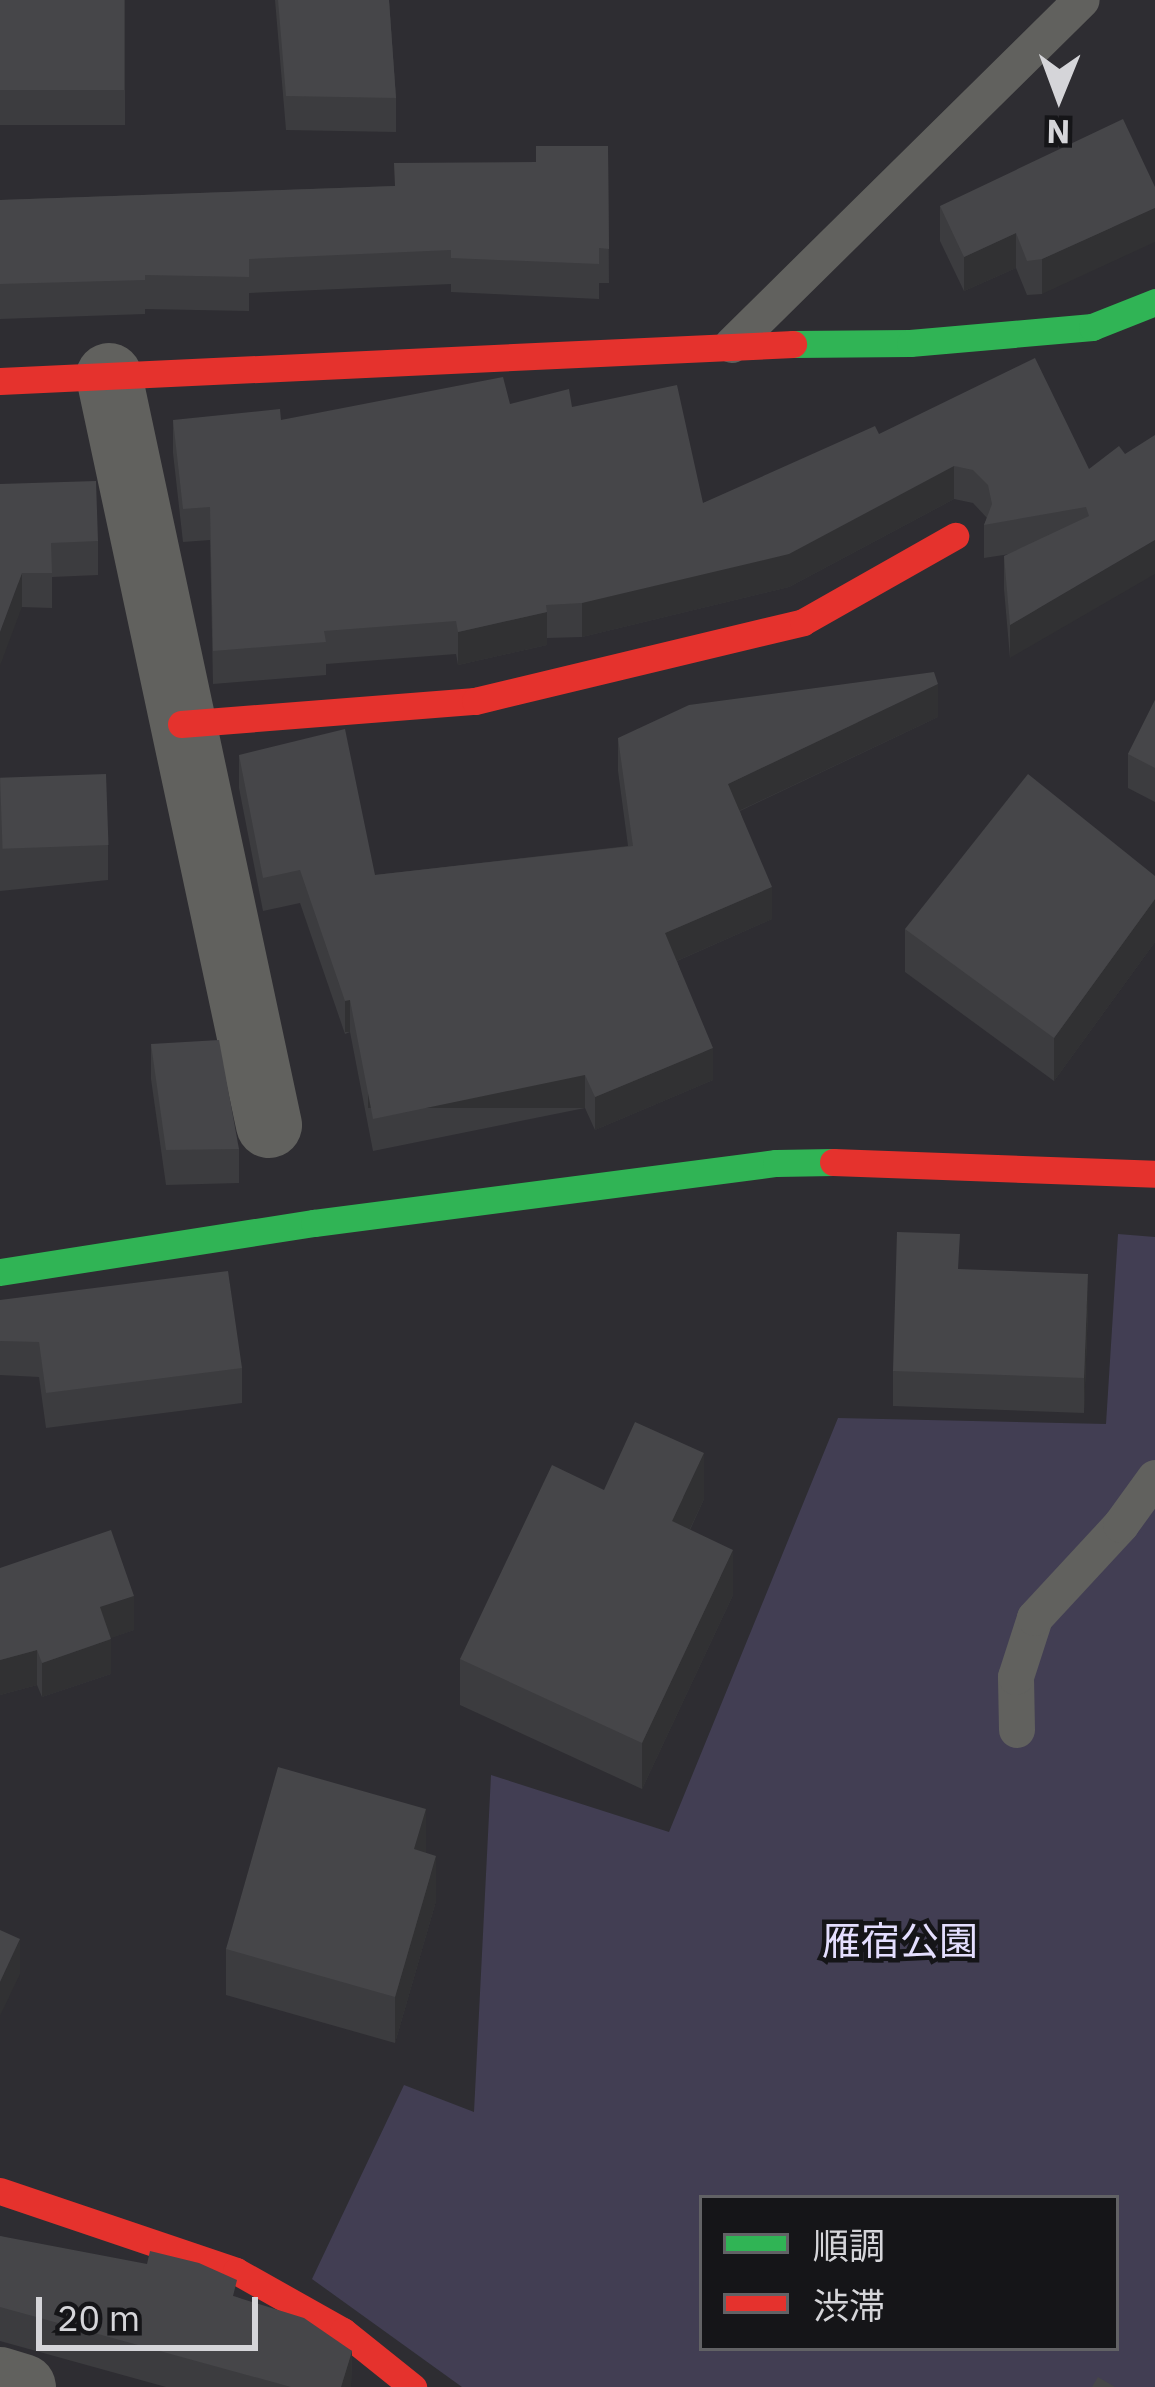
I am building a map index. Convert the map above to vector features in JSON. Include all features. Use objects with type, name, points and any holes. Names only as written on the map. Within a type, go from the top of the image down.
[{"type":"street","points":[[0,381],[732,345],[910,343],[1091,327],[1155,302]]},
{"type":"street","points":[[109,376],[268,1125]]},
{"type":"street","points":[[181,724],[475,701],[802,622],[955,536]]},
{"type":"street","points":[[0,1272],[314,1223],[776,1163],[899,1161],[1155,1174]]},
{"type":"street","points":[[0,2191],[236,2271],[343,2331],[412,2387]]},
{"type":"street","points":[[0,2380],[23,2387]]},
{"type":"lane","points":[[732,345],[1082,0]]},
{"type":"lane","points":[[1016,1730],[1016,1678],[1035,1618],[1121,1525],[1155,1478]]},
{"type":"green space","name":"雁宿公園","points":[[1118,1234],[1155,1237],[1155,2387],[462,2387],[312,2279],[404,2085],[474,2112],[491,1775],[669,1832],[838,1418],[1106,1424]]},
{"type":"building","points":[[0,0],[124,0],[124,90],[0,90]]},
{"type":"building","points":[[278,0],[389,0],[396,98],[286,96]]},
{"type":"building","points":[[1123,119],[1155,187],[1155,208],[1042,259],[1027,261],[1016,233],[964,257],[940,206]]},
{"type":"building","points":[[536,146],[608,146],[609,249],[599,248],[599,264],[451,258],[451,250],[249,259],[249,277],[145,275],[145,280],[0,284],[0,200],[395,186],[394,163],[536,162]]},
{"type":"building","points":[[1035,358],[1089,469],[1119,446],[1125,454],[1155,435],[1155,540],[1010,625],[1004,556],[1089,516],[1086,507],[984,525],[992,504],[988,485],[973,470],[954,466],[789,554],[582,603],[546,605],[547,612],[458,632],[456,621],[324,631],[326,642],[213,651],[210,507],[183,509],[173,420],[280,409],[281,420],[503,377],[510,404],[569,389],[572,407],[677,385],[703,503],[875,426],[879,434]]},
{"type":"building","points":[[96,481],[98,541],[51,543],[52,573],[22,573],[0,632],[0,484]]},
{"type":"building","points":[[934,672],[938,684],[728,784],[772,887],[665,933],[713,1048],[595,1097],[585,1075],[373,1119],[350,1000],[345,1001],[300,870],[263,878],[239,755],[345,729],[375,875],[633,846],[618,738],[689,705]]},
{"type":"building","points":[[1155,700],[1155,768],[1128,754]]},
{"type":"building","points":[[106,774],[108,845],[3,849],[0,778]]},
{"type":"building","points":[[1028,774],[1155,876],[1155,899],[1054,1038],[905,929]]},
{"type":"building","points":[[219,1040],[239,1149],[166,1150],[151,1044]]},
{"type":"building","points":[[897,1232],[960,1234],[958,1269],[1088,1274],[1084,1378],[893,1371]]},
{"type":"building","points":[[228,1271],[242,1368],[46,1393],[39,1342],[0,1341],[0,1300]]},
{"type":"building","points":[[635,1422],[704,1453],[672,1521],[733,1550],[642,1743],[460,1659],[552,1465],[604,1490]]},
{"type":"building","points":[[111,1530],[134,1596],[100,1607],[111,1639],[42,1663],[37,1650],[0,1660],[0,1568]]},
{"type":"building","points":[[278,1767],[426,1809],[414,1849],[436,1856],[395,1997],[226,1949]]},
{"type":"building","points":[[0,1930],[20,1939],[0,1982]]},
{"type":"building","points":[[0,2236],[147,2264],[150,2251],[199,2263],[237,2280],[233,2296],[304,2318],[352,2351],[341,2387],[291,2387],[0,2307]]},
{"type":"building","points":[[1098,2377],[1115,2387],[1092,2387]]},
{"type":"traffic: fast","points":[[793,344],[910,343],[1092,327],[1155,302]]},
{"type":"traffic: fast","points":[[0,1272],[314,1223],[776,1163],[833,1162]]},
{"type":"traffic: jam","points":[[0,381],[793,344]]},
{"type":"traffic: jam","points":[[181,724],[475,701],[803,622],[955,536]]},
{"type":"traffic: jam","points":[[833,1162],[1155,1174]]},
{"type":"traffic: jam","points":[[0,2191],[236,2271],[343,2331],[413,2387]]}]
